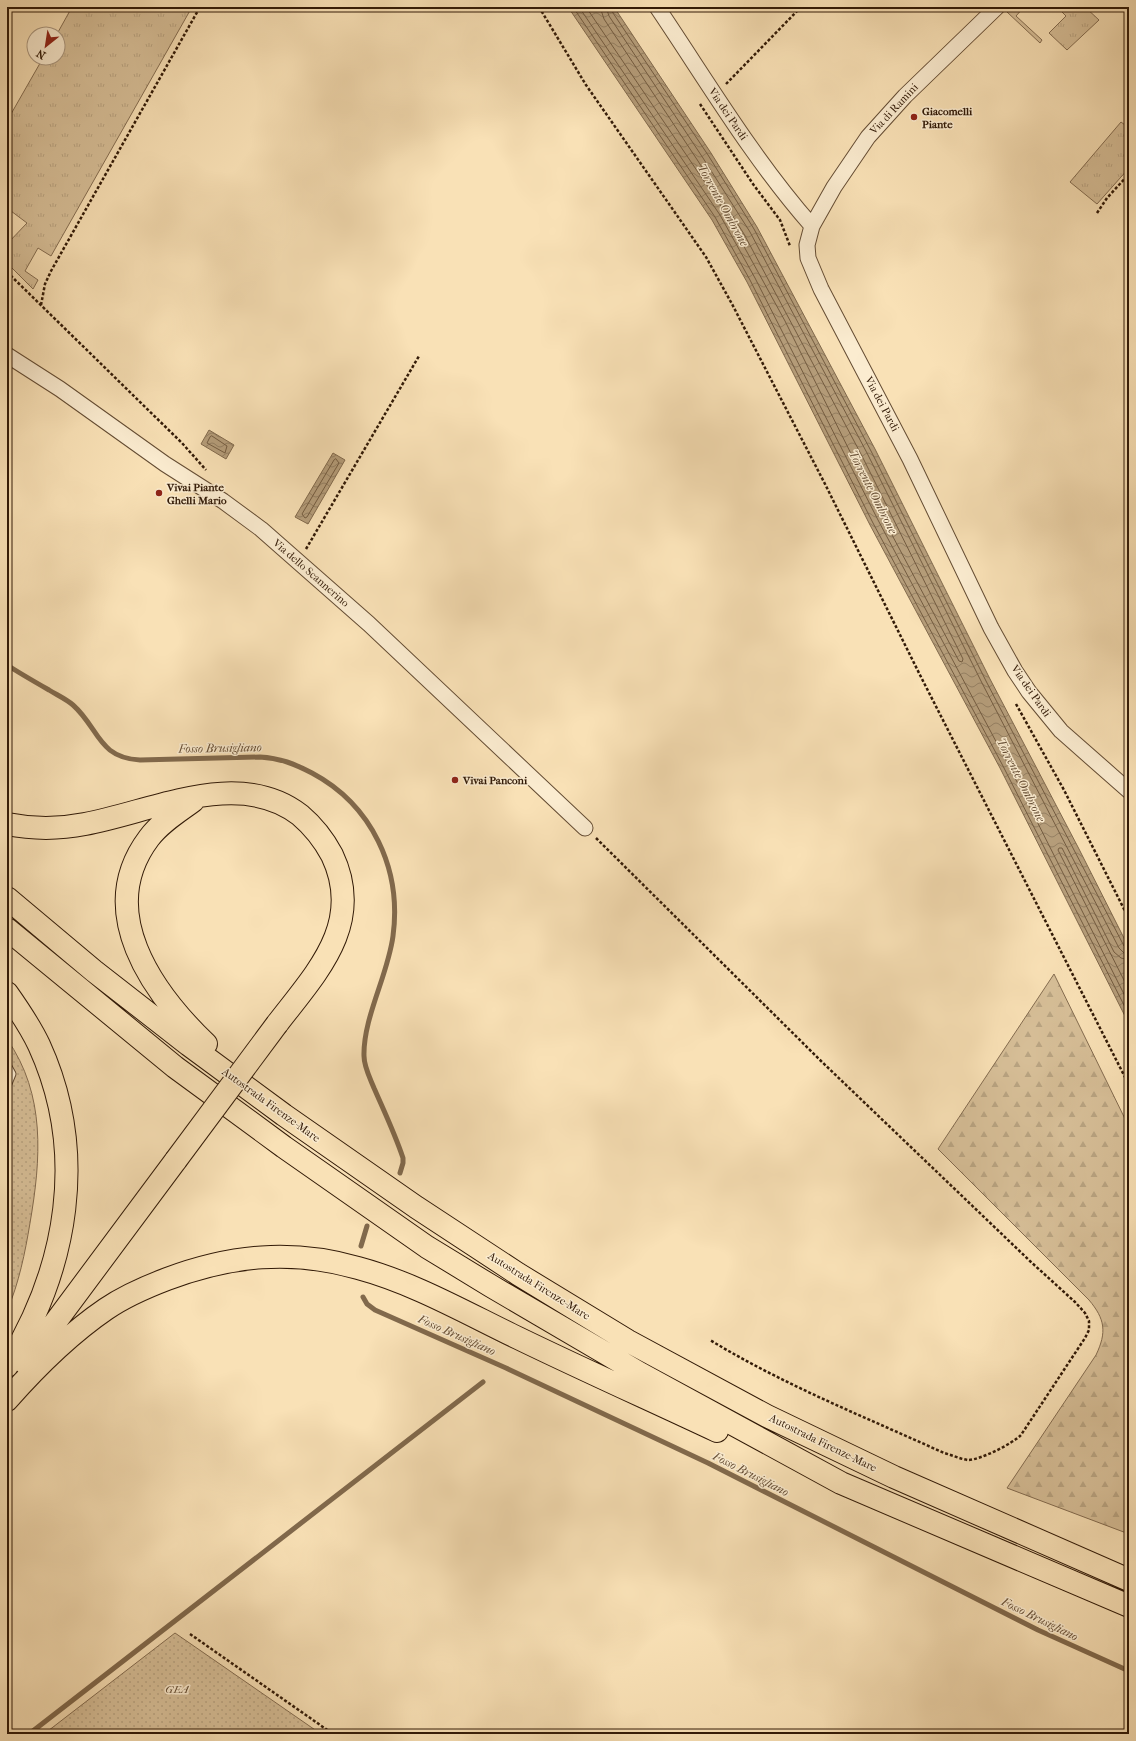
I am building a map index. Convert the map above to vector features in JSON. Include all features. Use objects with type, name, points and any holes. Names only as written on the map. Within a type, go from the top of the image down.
[{"type":"highway","points":[[7,824],[43,828],[84,825],[175,801],[236,793],[251,794],[280,803],[294,810],[306,820],[328,847],[335,861],[341,884],[343,905],[335,940],[324,962],[7,1386]]},
{"type":"highway","points":[[199,797],[158,827],[149,837],[136,859],[128,888],[128,917],[130,929],[139,957],[155,986],[165,1000],[195,1033],[284,1115]]},
{"type":"highway","name":"Autostrada Firenze-Mare","points":[[7,898],[183,1041],[284,1115],[429,1216],[518,1274],[660,1359],[767,1416],[894,1477],[1129,1580]]},
{"type":"highway","points":[[7,929],[176,1067],[284,1147],[427,1247],[641,1374],[841,1483]]},
{"type":"highway","points":[[7,993],[25,1018],[38,1044],[57,1096],[64,1127],[66,1178],[63,1223],[55,1259],[46,1289],[21,1342],[7,1366]]},
{"type":"highway","points":[[7,1400],[34,1370],[67,1339],[108,1308],[131,1294],[153,1284],[209,1265],[239,1259],[264,1256],[319,1260],[358,1268],[408,1286],[565,1361],[722,1433],[1129,1606]]},
{"type":"street","name":"Via dei Pardi","points":[[657,7],[760,161],[788,199],[812,226],[807,252],[812,272],[910,459],[991,628],[1019,676],[1054,723],[1069,739],[1129,791]]},
{"type":"street","name":"Via di Ramini","points":[[812,226],[841,177],[861,147],[883,119],[997,7]]},
{"type":"street","name":"Via dello Scannerino","points":[[7,355],[60,389],[165,464],[228,504],[299,561],[370,624],[585,828]]},
{"type":"lane","points":[[7,1066],[12,1074],[7,1086]]},
{"type":"path","points":[[41,305],[45,284],[51,271],[200,7]]},
{"type":"path","points":[[539,7],[586,84],[706,257],[732,304],[825,484],[928,692],[1129,1085]]},
{"type":"path","points":[[715,95],[801,7]]},
{"type":"path","points":[[1096,213],[1107,198],[1129,174]]},
{"type":"path","points":[[7,272],[182,443],[208,473]]},
{"type":"path","points":[[299,561],[419,356]]},
{"type":"path","points":[[585,828],[821,1061],[1031,1262],[1075,1302],[1085,1313],[1089,1321],[1089,1330],[1085,1338],[1021,1435],[1006,1445],[974,1459],[967,1460],[944,1453],[788,1383],[748,1363],[710,1340]]},
{"type":"path","points":[[190,1634],[333,1734]]},
{"type":"green space","points":[[72,7],[192,7],[51,256],[38,248],[25,271],[38,280],[33,289],[7,263],[7,244],[27,223],[7,208],[7,121],[38,66],[66,66],[66,26],[61,26]]},
{"type":"green space","points":[[1012,7],[1024,7],[1016,16],[1042,40],[1040,43],[1007,12]]},
{"type":"green space","points":[[1057,7],[1085,7],[1099,20],[1067,50],[1049,33],[1066,16]]},
{"type":"green space","points":[[1121,122],[1129,128],[1129,168],[1097,204],[1070,182]]},
{"type":"green space","points":[[1054,974],[1129,1127],[1129,1534],[1007,1488],[1096,1355],[1102,1339],[1103,1326],[1098,1313],[1089,1300],[938,1149]]},
{"type":"green space","points":[[7,1039],[20,1060],[29,1082],[37,1128],[38,1151],[34,1199],[26,1245],[18,1279],[7,1311]]},
{"type":"green space","name":"GEA","points":[[175,1633],[321,1734],[44,1734]]},
{"type":"water","name":"Torrente Ombrone","points":[[568,7],[614,7],[711,153],[757,227],[875,449],[990,679],[1129,948],[1129,1024],[1000,768],[870,525],[747,282],[712,220]]},
{"type":"water","points":[[209,430],[234,445],[226,459],[201,444]]},
{"type":"water","points":[[333,453],[345,460],[308,524],[295,517]]},
{"type":"waterway","name":"Fosso Brusigliano","points":[[7,665],[73,705],[89,723],[100,740],[115,754],[126,758],[140,760],[260,757],[281,760],[306,770],[333,786],[351,803],[366,821],[378,841],[387,863],[393,887],[395,911],[390,951],[367,1027],[364,1060],[369,1076],[403,1158],[400,1173]]},
{"type":"waterway","name":"Fosso Brusigliano","points":[[361,1246],[367,1226]]},
{"type":"waterway","name":"Fosso Brusigliano","points":[[363,1297],[367,1304],[375,1310],[506,1368],[708,1463],[1038,1630],[1129,1671]]},
{"type":"waterway","points":[[29,1734],[483,1382]]},
{"type":"place","name":"Giacomelli Piante","points":[[914,117]]},
{"type":"place","name":"Vivai Piante Ghelli Mario","points":[[159,493]]},
{"type":"place","name":"Vivai Panconi","points":[[455,780]]}]
